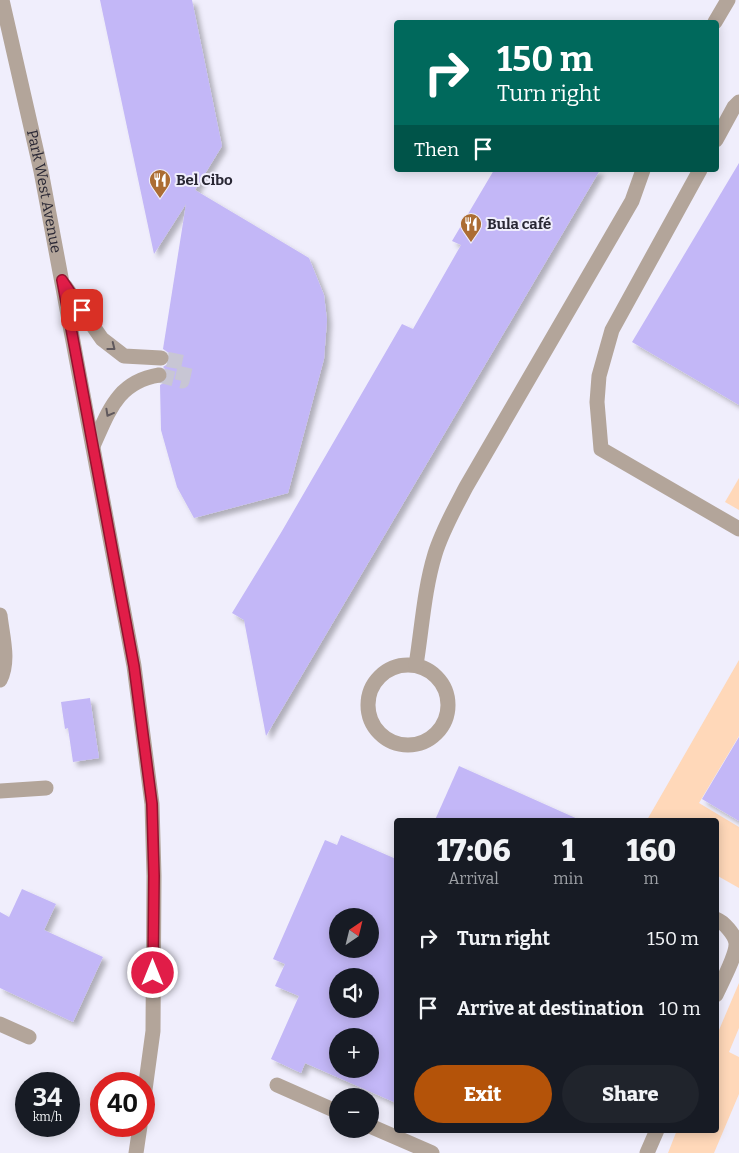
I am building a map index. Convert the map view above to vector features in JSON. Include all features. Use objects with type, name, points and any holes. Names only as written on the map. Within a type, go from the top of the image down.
[{"type":"street","name":"Park West Avenue","points":[[2,0],[41,171],[134,666],[152,804],[154,876],[153,1031],[147,1072]]},
{"type":"street","points":[[716,20],[728,0]]},
{"type":"street","points":[[719,134],[734,107],[739,102]]},
{"type":"street","points":[[417,658],[427,583],[435,552],[451,516],[466,486],[632,201],[642,172]]},
{"type":"street","points":[[699,172],[612,330],[599,376],[600,441],[601,449],[739,529]]},
{"type":"street","points":[[62,280],[102,339],[124,356],[161,358]]},
{"type":"street","points":[[93,446],[110,410],[125,389],[144,377],[159,375]]},
{"type":"street","points":[[0,615],[5,658],[4,673],[0,680]]},
{"type":"street","points":[[417,658],[440,679],[446,692],[449,706],[446,720],[439,732],[428,740],[416,745],[403,746],[390,742],[372,724],[368,712],[368,699],[372,686],[379,676],[390,668],[403,665],[417,658]]},
{"type":"street","points":[[0,790],[46,788]]},
{"type":"street","points":[[719,920],[730,932],[736,943],[731,961],[719,988]]},
{"type":"street","points":[[0,1024],[29,1037]]},
{"type":"street","points":[[277,1085],[329,1108]]},
{"type":"street","points":[[379,1130],[432,1153]]},
{"type":"street","points":[[647,1153],[657,1133]]},
{"type":"street","points":[[136,1153],[138,1137]]},
{"type":"shaded area","points":[[739,478],[739,510],[725,502]]},
{"type":"shaded area","points":[[739,660],[739,736],[699,803],[739,827],[739,888],[719,877],[719,818],[648,818]]},
{"type":"shaded area","points":[[739,983],[739,1028],[729,1052],[739,1057],[739,1094],[714,1153],[668,1153],[676,1133],[719,1133],[719,1030]]},
{"type":"building","points":[[100,0],[192,0],[222,146],[195,190],[309,258],[324,295],[327,320],[324,359],[288,493],[194,518],[177,487],[161,430],[160,385],[168,377],[168,372],[163,367],[169,363],[170,358],[169,353],[163,349],[186,204],[154,254]]},
{"type":"building","points":[[739,163],[739,405],[632,342]]},
{"type":"building","points":[[493,172],[599,172],[266,736],[244,620],[232,613],[282,531],[402,324],[413,329],[461,245],[452,241]]},
{"type":"building","points":[[90,698],[99,758],[73,762],[68,728],[65,729],[61,702]]},
{"type":"building","points":[[739,737],[739,821],[702,799]]},
{"type":"building","points":[[459,766],[576,818],[436,818]]},
{"type":"building","points":[[341,835],[394,858],[394,1102],[379,1096],[379,1088],[362,1088],[339,1078],[379,1078],[379,1028],[329,1028],[329,1074],[305,1063],[301,1073],[271,1059],[299,996],[275,986],[285,964],[273,959],[325,840],[337,845]]},
{"type":"building","points":[[22,889],[56,904],[44,930],[103,957],[73,1022],[0,988],[0,912],[9,917]]},
{"type":"tunnel","points":[[159,375],[182,381],[186,363],[161,358]]},
{"type":"place","name":"Bel Cibo","points":[[160,199]]},
{"type":"place","name":"Bula café","points":[[471,243]]},
{"type":"route","points":[[82,310],[62,280],[134,666],[152,804],[154,876],[153,973]]}]
